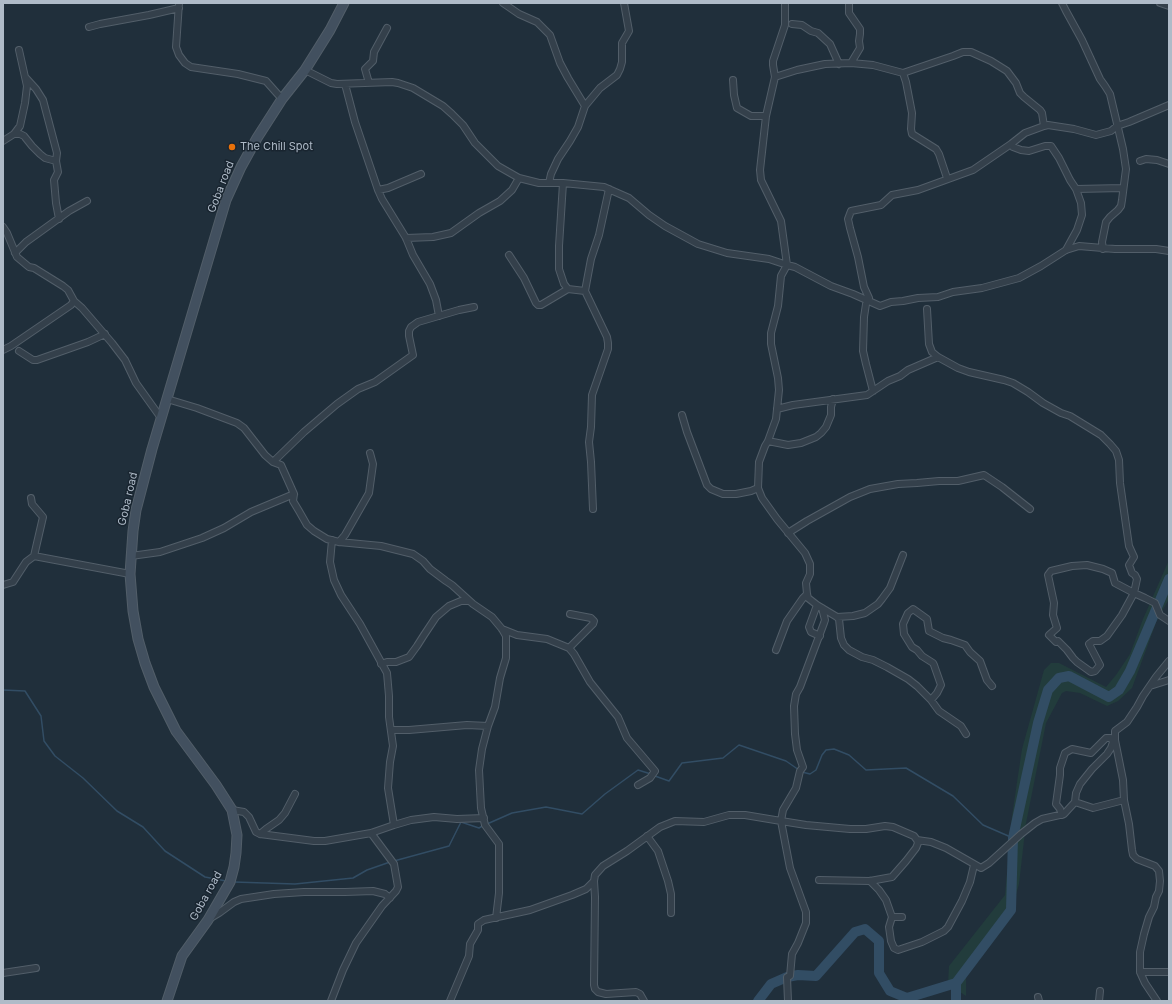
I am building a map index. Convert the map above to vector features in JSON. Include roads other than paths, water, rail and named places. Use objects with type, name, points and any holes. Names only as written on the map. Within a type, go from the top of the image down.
[{"type":"main road","name":"Goba road","points":[[167,1001],[182,956],[208,920],[228,886],[234,867],[237,835],[232,810],[216,785],[176,731],[154,687],[138,639],[133,611],[130,574],[136,510],[161,418],[226,200],[241,167],[257,138],[282,99],[305,70],[330,30],[344,3]]},
{"type":"street","points":[[503,3],[519,14],[537,22],[550,35],[560,63],[585,106]]},
{"type":"street","points":[[549,183],[558,159],[578,127],[585,106],[600,88],[617,75],[620,69],[622,62],[622,43],[629,31],[624,3]]},
{"type":"street","points":[[785,3],[785,25],[772,65],[775,77],[766,116],[760,170],[761,180],[781,221],[787,264],[781,276],[778,306],[771,333],[779,390],[776,419],[759,462],[758,488],[762,498],[788,533],[803,550],[810,564],[810,574],[806,583],[808,598],[839,619],[841,638],[849,650],[862,657],[873,660],[908,679],[931,700],[939,711],[961,726],[966,734]]},
{"type":"street","points":[[849,3],[849,13],[860,29],[860,48],[851,63]]},
{"type":"street","points":[[1062,3],[1082,40],[1100,79],[1110,94],[1123,149],[1126,169],[1121,206],[1106,222],[1102,242],[1103,249]]},
{"type":"street","points":[[1160,3],[1169,6]]},
{"type":"street","points":[[89,27],[149,15],[179,6],[176,47],[179,55],[185,63],[191,67],[238,74],[266,81],[282,99]]},
{"type":"street","points":[[792,24],[802,25],[811,31],[818,33],[830,44],[839,64]]},
{"type":"street","points":[[369,82],[365,69],[373,60],[374,52],[387,28]]},
{"type":"street","points":[[3,141],[14,134],[20,126],[22,120],[27,91],[26,78],[19,50]]},
{"type":"street","points":[[775,77],[797,70],[825,64],[851,63],[873,65],[903,74],[963,52],[971,52],[991,61],[1007,71],[1016,83],[1020,93],[1040,110],[1042,113],[1044,126]]},
{"type":"street","points":[[305,70],[331,83],[398,83],[413,88],[443,106],[463,125],[475,143],[498,166],[519,178],[539,183],[563,182],[604,187],[629,198],[665,226],[698,244],[727,253],[769,259],[787,264],[831,286],[880,306],[891,302],[914,298],[938,297],[953,292],[982,288],[1019,278],[1066,250],[1079,246],[1103,249],[1156,249],[1169,251]]},
{"type":"street","points":[[903,74],[912,113],[912,134],[936,149],[947,178]]},
{"type":"street","points":[[26,78],[40,95],[46,108],[57,153],[56,161],[58,172],[54,180],[59,219]]},
{"type":"street","points":[[733,80],[737,108],[751,116],[766,116]]},
{"type":"street","points":[[345,84],[378,190],[406,238],[413,255],[430,284],[436,300],[439,316]]},
{"type":"street","points":[[873,390],[863,351],[864,317],[866,304],[869,298],[864,287],[848,219],[851,211],[881,204],[892,195],[918,190],[947,178],[962,175],[973,170],[1025,133],[1044,126],[1048,125],[1074,129],[1096,135],[1111,131],[1117,126],[1169,105]]},
{"type":"street","points":[[14,134],[24,136],[32,146],[46,158],[56,161]]},
{"type":"street","points":[[1011,144],[1013,147],[1029,151],[1045,146],[1051,146],[1076,188],[1081,203],[1082,215],[1075,236],[1066,250]]},
{"type":"street","points":[[1140,161],[1146,159],[1157,160],[1169,164]]},
{"type":"street","points":[[378,190],[388,188],[421,174]]},
{"type":"street","points":[[406,238],[433,237],[451,233],[479,213],[500,201],[512,190],[519,178]]},
{"type":"street","points":[[563,182],[559,269],[564,284],[568,289]]},
{"type":"street","points":[[1076,188],[1123,188]]},
{"type":"street","points":[[593,509],[589,442],[592,394],[608,349],[608,343],[607,337],[585,291],[591,259],[599,235],[609,189]]},
{"type":"street","points":[[15,253],[26,242],[69,211],[87,201]]},
{"type":"street","points":[[3,227],[15,253],[20,260],[68,290],[74,301],[82,308],[126,360],[136,383],[161,418]]},
{"type":"street","points":[[509,255],[524,278],[536,304],[541,305],[568,289],[585,291]]},
{"type":"street","points":[[4,348],[59,313],[74,301]]},
{"type":"street","points":[[273,462],[304,432],[338,404],[358,389],[375,382],[412,355],[409,336],[411,327],[418,322],[474,307]]},
{"type":"street","points":[[927,309],[929,344],[932,352],[938,357],[968,372],[1013,383],[1043,403],[1061,413],[1070,416],[1101,435],[1116,451],[1119,460],[1120,483],[1129,546],[1134,557],[1129,565],[1132,573],[1137,579],[1134,593],[1122,615],[1107,636],[1089,644],[1100,664],[1096,671],[1091,672],[1077,662],[1067,650],[1049,635],[1057,628],[1053,615],[1054,603],[1048,575],[1051,571],[1072,566],[1087,565],[1112,573],[1115,583],[1134,593],[1155,603],[1160,615],[1169,621]]},
{"type":"street","points":[[19,351],[33,360],[37,360],[72,346],[88,342],[104,334]]},
{"type":"street","points":[[777,409],[793,405],[867,395],[908,370],[938,357]]},
{"type":"street","points":[[167,399],[197,408],[237,423],[244,428],[260,450],[273,462],[281,465],[294,494],[294,501],[307,525],[314,531],[326,539],[381,546],[413,554],[423,561],[430,570],[452,585],[469,601],[492,617],[502,629],[506,636],[506,658],[482,750],[479,770],[481,808],[485,825],[499,844],[499,893],[496,918]]},
{"type":"street","points":[[768,441],[788,445],[801,443],[816,437],[826,428],[831,414],[833,399]]},
{"type":"street","points":[[682,415],[707,485],[711,489],[723,494],[736,494],[758,488]]},
{"type":"street","points":[[370,453],[372,464],[369,493],[344,535],[335,541],[330,562],[334,580],[341,595],[360,624],[387,673],[389,717],[393,746],[388,788],[394,825]]},
{"type":"street","points":[[788,533],[850,497],[870,488],[898,484],[958,481],[984,475],[1030,509]]},
{"type":"street","points":[[131,556],[160,552],[202,538],[224,528],[251,512],[294,494]]},
{"type":"street","points":[[3,585],[13,582],[26,562],[34,556],[43,517],[33,506],[31,498]]},
{"type":"street","points":[[837,617],[853,616],[865,613],[878,604],[890,588],[903,555]]},
{"type":"street","points":[[34,556],[54,561],[130,574]]},
{"type":"street","points":[[776,650],[787,621],[807,594]]},
{"type":"street","points":[[381,664],[396,662],[409,657],[436,617],[449,606],[461,601],[469,601]]},
{"type":"street","points":[[820,606],[809,627],[811,632],[820,636]]},
{"type":"street","points":[[788,1001],[787,977],[790,976],[792,954],[806,923],[806,912],[790,868],[781,821],[783,810],[796,788],[800,771],[803,767],[797,750],[794,706],[796,694],[825,620],[820,606]]},
{"type":"street","points":[[931,700],[941,685],[934,665],[912,647],[904,634],[903,624],[908,613],[914,609],[927,619],[930,631],[943,638],[965,645],[980,661],[987,680],[992,686]]},
{"type":"street","points":[[569,648],[593,624],[594,621],[591,618],[570,614]]},
{"type":"street","points":[[502,629],[517,635],[547,639],[569,648],[590,682],[618,718],[627,738],[655,771],[650,778],[638,785]]},
{"type":"street","points":[[1157,1001],[1145,983],[1140,972],[1140,952],[1149,917],[1154,908],[1159,891],[1159,871],[1155,866],[1137,859],[1132,850],[1124,800],[1123,780],[1115,740],[1115,731],[1127,722],[1138,708],[1143,696],[1169,661]]},
{"type":"street","points":[[1150,686],[1169,680]]},
{"type":"street","points":[[391,730],[467,725],[488,726]]},
{"type":"street","points":[[644,1001],[640,994],[636,992],[606,994],[598,992],[595,989],[594,881],[595,875],[603,866],[660,827],[675,821],[704,822],[729,815],[745,815],[806,825],[850,829],[866,829],[885,826],[893,827],[908,833],[917,840],[931,842],[946,848],[981,868],[989,863],[1020,834],[1035,823],[1042,819],[1062,815],[1064,814],[1075,802],[1076,793],[1080,784],[1092,768],[1107,754],[1111,748],[1111,738],[1106,738],[1091,753],[1072,749],[1065,753],[1060,768],[1056,804],[1062,815]]},
{"type":"street","points":[[260,834],[279,820],[285,813],[295,794]]},
{"type":"street","points":[[1075,802],[1093,808],[1124,800]]},
{"type":"street","points":[[232,810],[244,812],[249,817],[256,832],[260,834],[314,841],[325,841],[371,833],[411,820],[434,817],[457,819],[484,818]]},
{"type":"street","points":[[331,1001],[343,970],[356,943],[368,924],[398,887],[394,864],[391,858],[371,833]]},
{"type":"street","points":[[647,836],[658,851],[662,860],[670,889],[671,913]]},
{"type":"street","points":[[819,880],[870,881],[892,877],[916,848],[918,843],[917,840]]},
{"type":"street","points":[[870,881],[886,900],[892,917],[889,927],[891,941],[894,948],[898,950],[922,942],[944,931],[948,927],[970,882],[974,865]]},
{"type":"street","points":[[450,1001],[469,956],[470,944],[478,930],[478,924],[484,920],[530,910],[572,895],[586,889],[594,881]]},
{"type":"street","points":[[208,920],[234,902],[241,899],[274,894],[373,891],[385,894],[390,898]]},
{"type":"street","points":[[892,917],[902,916]]},
{"type":"street","points":[[3,973],[36,968]]},
{"type":"street","points":[[1140,972],[1169,972]]},
{"type":"street","points":[[1099,1001],[1100,991]]},
{"type":"waterway","points":[[956,1001],[956,983],[1011,910],[1013,838],[1038,723],[1048,690],[1059,678],[1069,676],[1109,697],[1119,690],[1130,671],[1169,579]]},
{"type":"waterway","points":[[3,690],[25,691],[41,716],[44,741],[55,756],[83,778],[117,811],[143,827],[165,851],[205,877],[226,881]]},
{"type":"waterway","points":[[655,776],[669,781],[682,763],[723,758],[739,745],[786,761],[799,770]]},
{"type":"waterway","points":[[802,772],[810,774],[816,770],[822,755],[826,750],[834,749],[849,755],[866,770],[906,768],[953,796],[983,825],[1013,838]]},
{"type":"waterway","points":[[487,824],[512,813],[546,807],[582,814],[605,794],[638,770],[651,774]]},
{"type":"waterway","points":[[394,861],[449,846],[461,822],[479,828],[484,825]]},
{"type":"waterway","points":[[234,882],[295,884],[353,878],[367,870],[390,862]]},
{"type":"waterway","points":[[758,1001],[771,984],[787,977],[798,975],[816,976],[855,932],[865,929],[879,941],[879,973],[890,991],[907,998],[956,983]]},
{"type":"place","name":"The Chill Spot","points":[[232,147]]}]
